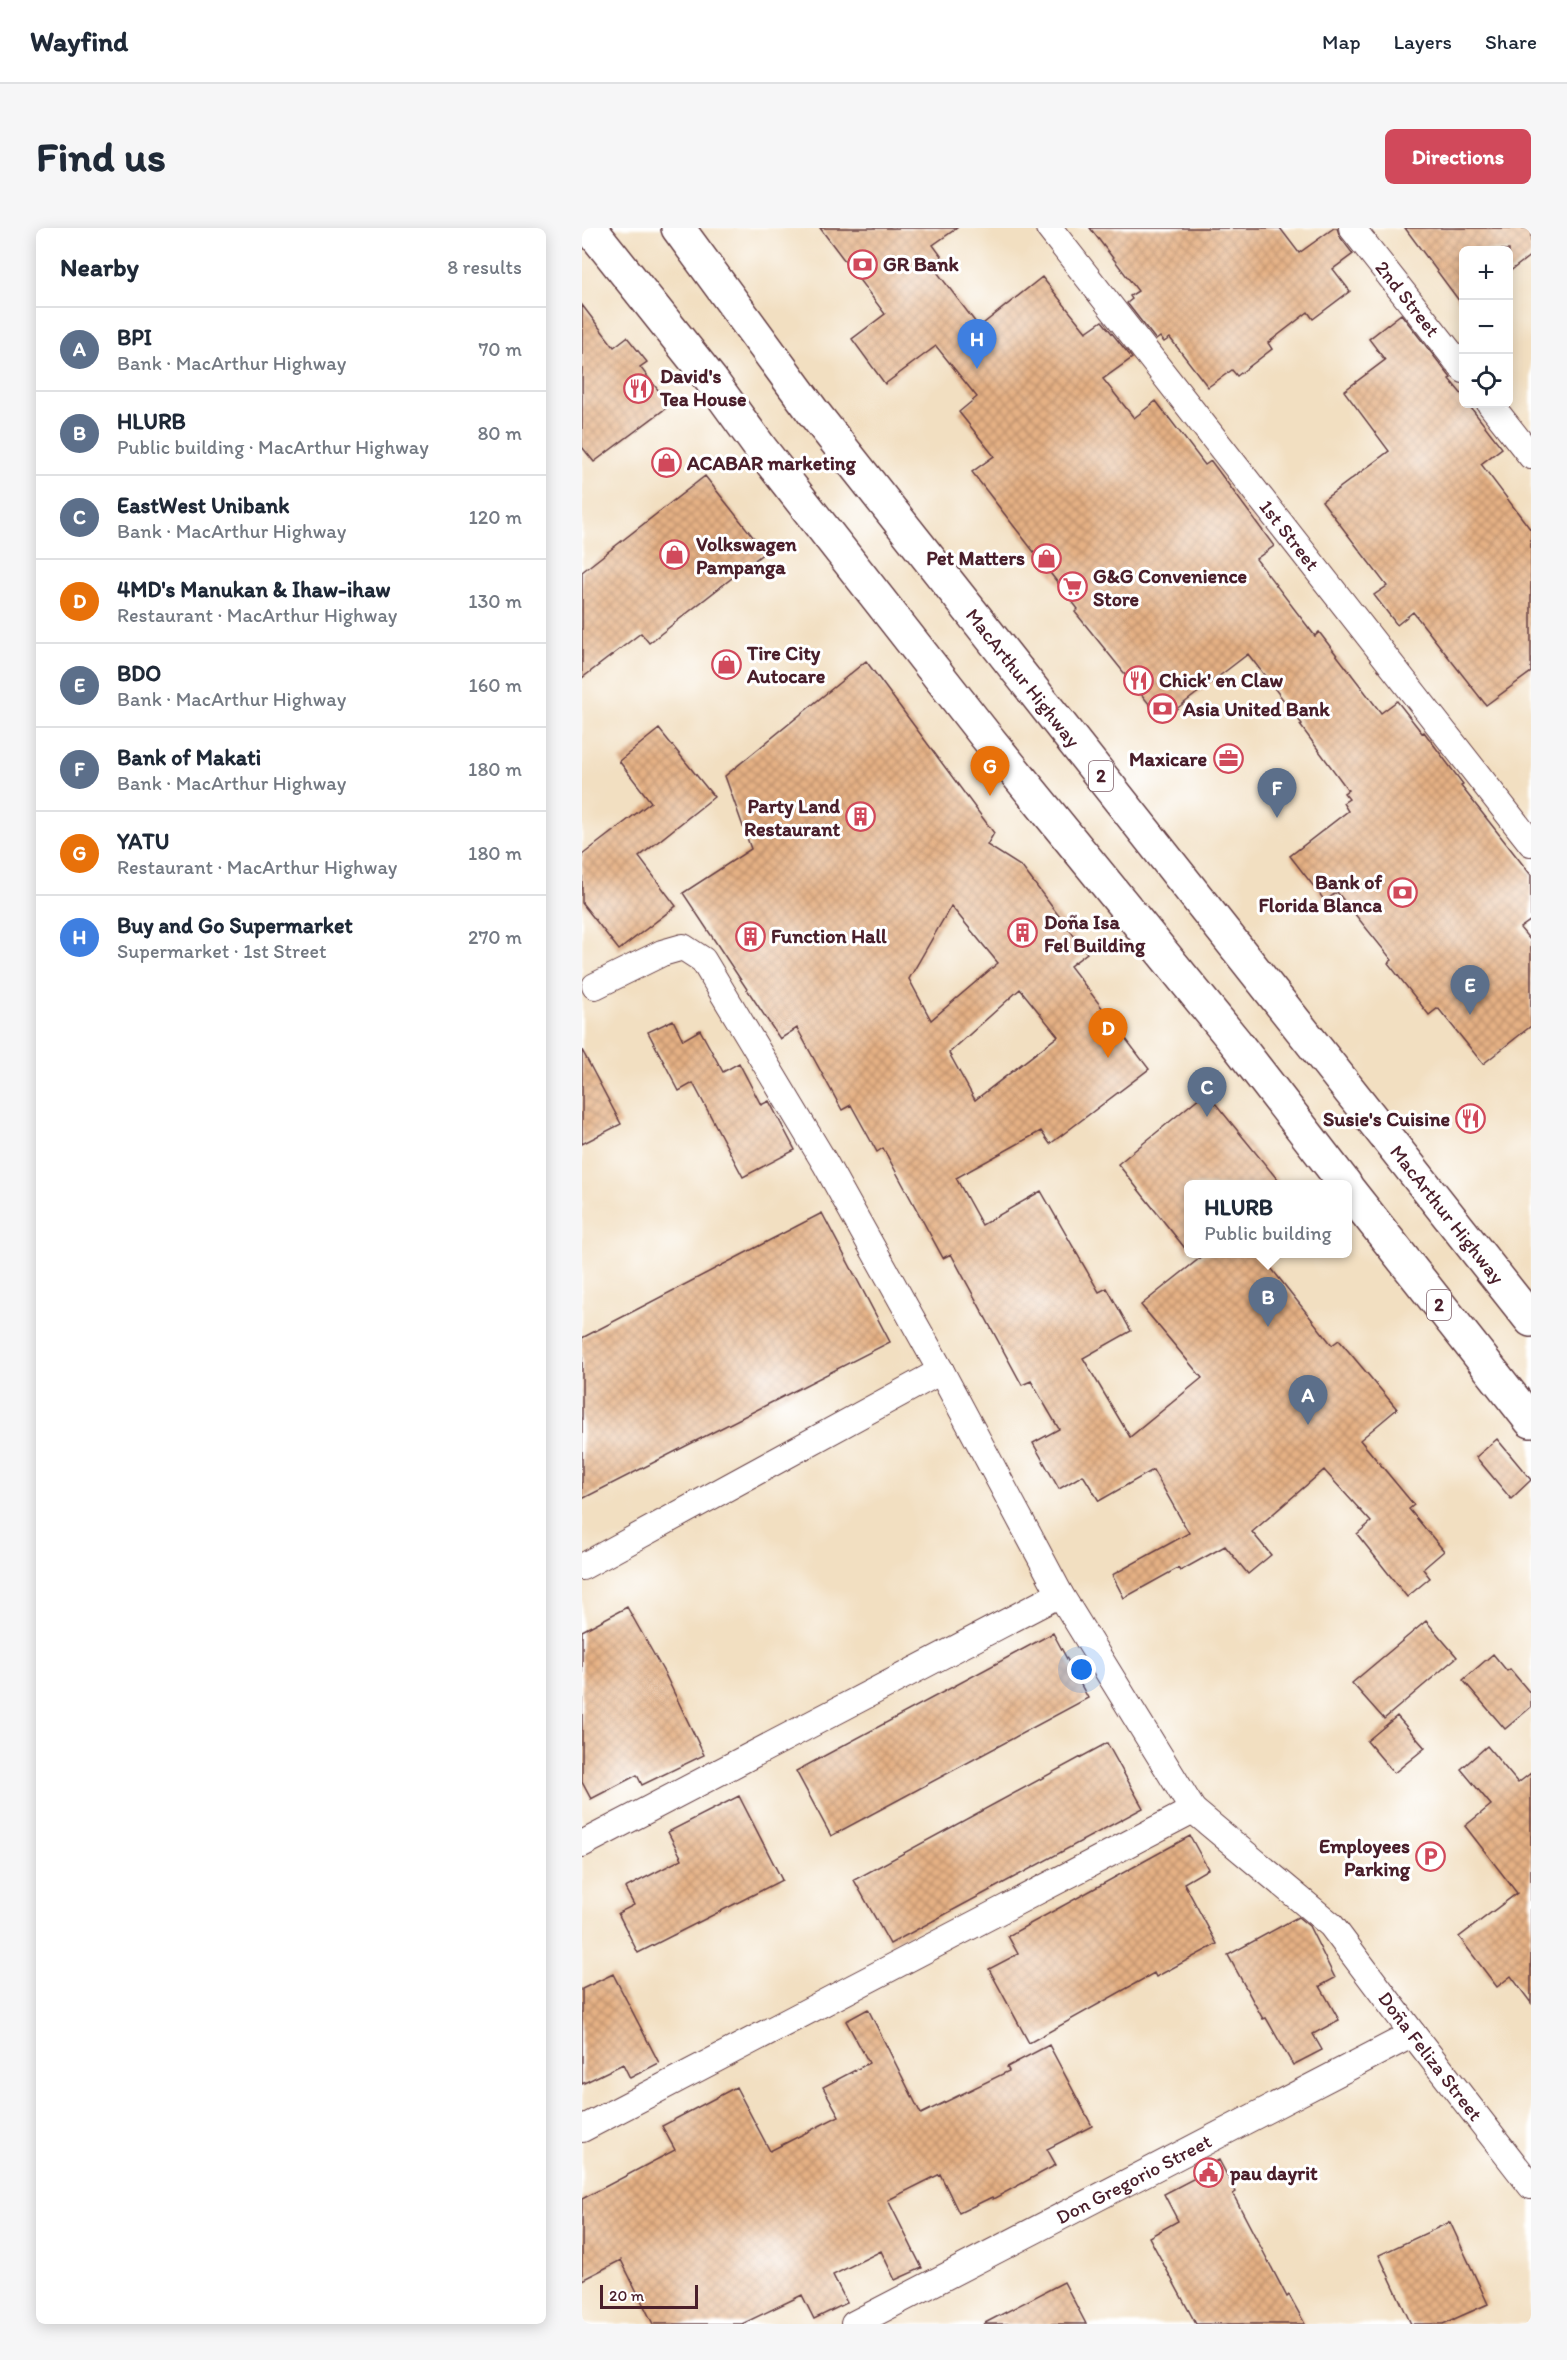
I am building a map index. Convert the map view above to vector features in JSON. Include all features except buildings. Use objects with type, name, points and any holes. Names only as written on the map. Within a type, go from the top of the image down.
[{"type":"highway","name":"2","points":[[590,228],[711,380],[761,449],[985,735],[1236,1043],[1341,1180]]},
{"type":"highway","name":"MacArthur Highway","points":[[678,228],[813,412],[1531,1320]]},
{"type":"highway","name":"2","points":[[1352,1194],[1531,1421]]},
{"type":"street","name":"1st Street","points":[[1049,228],[1531,843]]},
{"type":"street","name":"2nd Street","points":[[1352,228],[1459,364]]},
{"type":"street","points":[[1493,408],[1531,456]]},
{"type":"street","name":"Doña Feliza Street","points":[[586,983],[662,952],[683,947],[703,960],[825,1163],[941,1371],[1060,1593],[1193,1810],[1331,1925],[1531,2186]]},
{"type":"street","points":[[582,1567],[941,1371]]},
{"type":"street","points":[[582,1844],[1060,1593]]},
{"type":"street","points":[[582,2128],[1193,1810]]},
{"type":"street","name":"Don Gregorio Street","points":[[854,2324],[1413,2034]]},
{"type":"place","name":"GR Bank","points":[[862,264]]},
{"type":"place","name":"Buy and Go Supermarket","points":[[977,369]]},
{"type":"place","name":"David's Tea House","points":[[639,388]]},
{"type":"place","name":"ACABAR marketing","points":[[666,463]]},
{"type":"place","name":"Volkswagen Pampanga","points":[[675,555]]},
{"type":"place","name":"Pet Matters","points":[[1046,558]]},
{"type":"place","name":"G&G Convenience Store","points":[[1072,587]]},
{"type":"place","name":"Tire City Autocare","points":[[726,665]]},
{"type":"place","name":"Chick' en Claw","points":[[1138,680]]},
{"type":"place","name":"Asia United Bank","points":[[1162,709]]},
{"type":"place","name":"Maxicare","points":[[1228,759]]},
{"type":"place","name":"YATU","points":[[990,796]]},
{"type":"place","name":"Party Land Restaurant","points":[[861,817]]},
{"type":"place","name":"Bank of Makati","points":[[1277,818]]},
{"type":"place","name":"Bank of Florida Blanca","points":[[1403,893]]},
{"type":"place","name":"Doña Isa Fel Building","points":[[1023,933]]},
{"type":"place","name":"Function Hall","points":[[750,936]]},
{"type":"place","name":"BDO","points":[[1470,1015]]},
{"type":"place","name":"4MD's Manukan & Ihaw-ihaw","points":[[1108,1058]]},
{"type":"place","name":"EastWest Unibank","points":[[1207,1117]]},
{"type":"place","name":"Susie's Cuisine","points":[[1471,1119]]},
{"type":"place","name":"HLURB","points":[[1268,1327]]},
{"type":"place","name":"BPI","points":[[1308,1425]]},
{"type":"place","name":"Employees Parking","points":[[1431,1857]]},
{"type":"place","name":"pau dayrit","points":[[1209,2173]]}]
